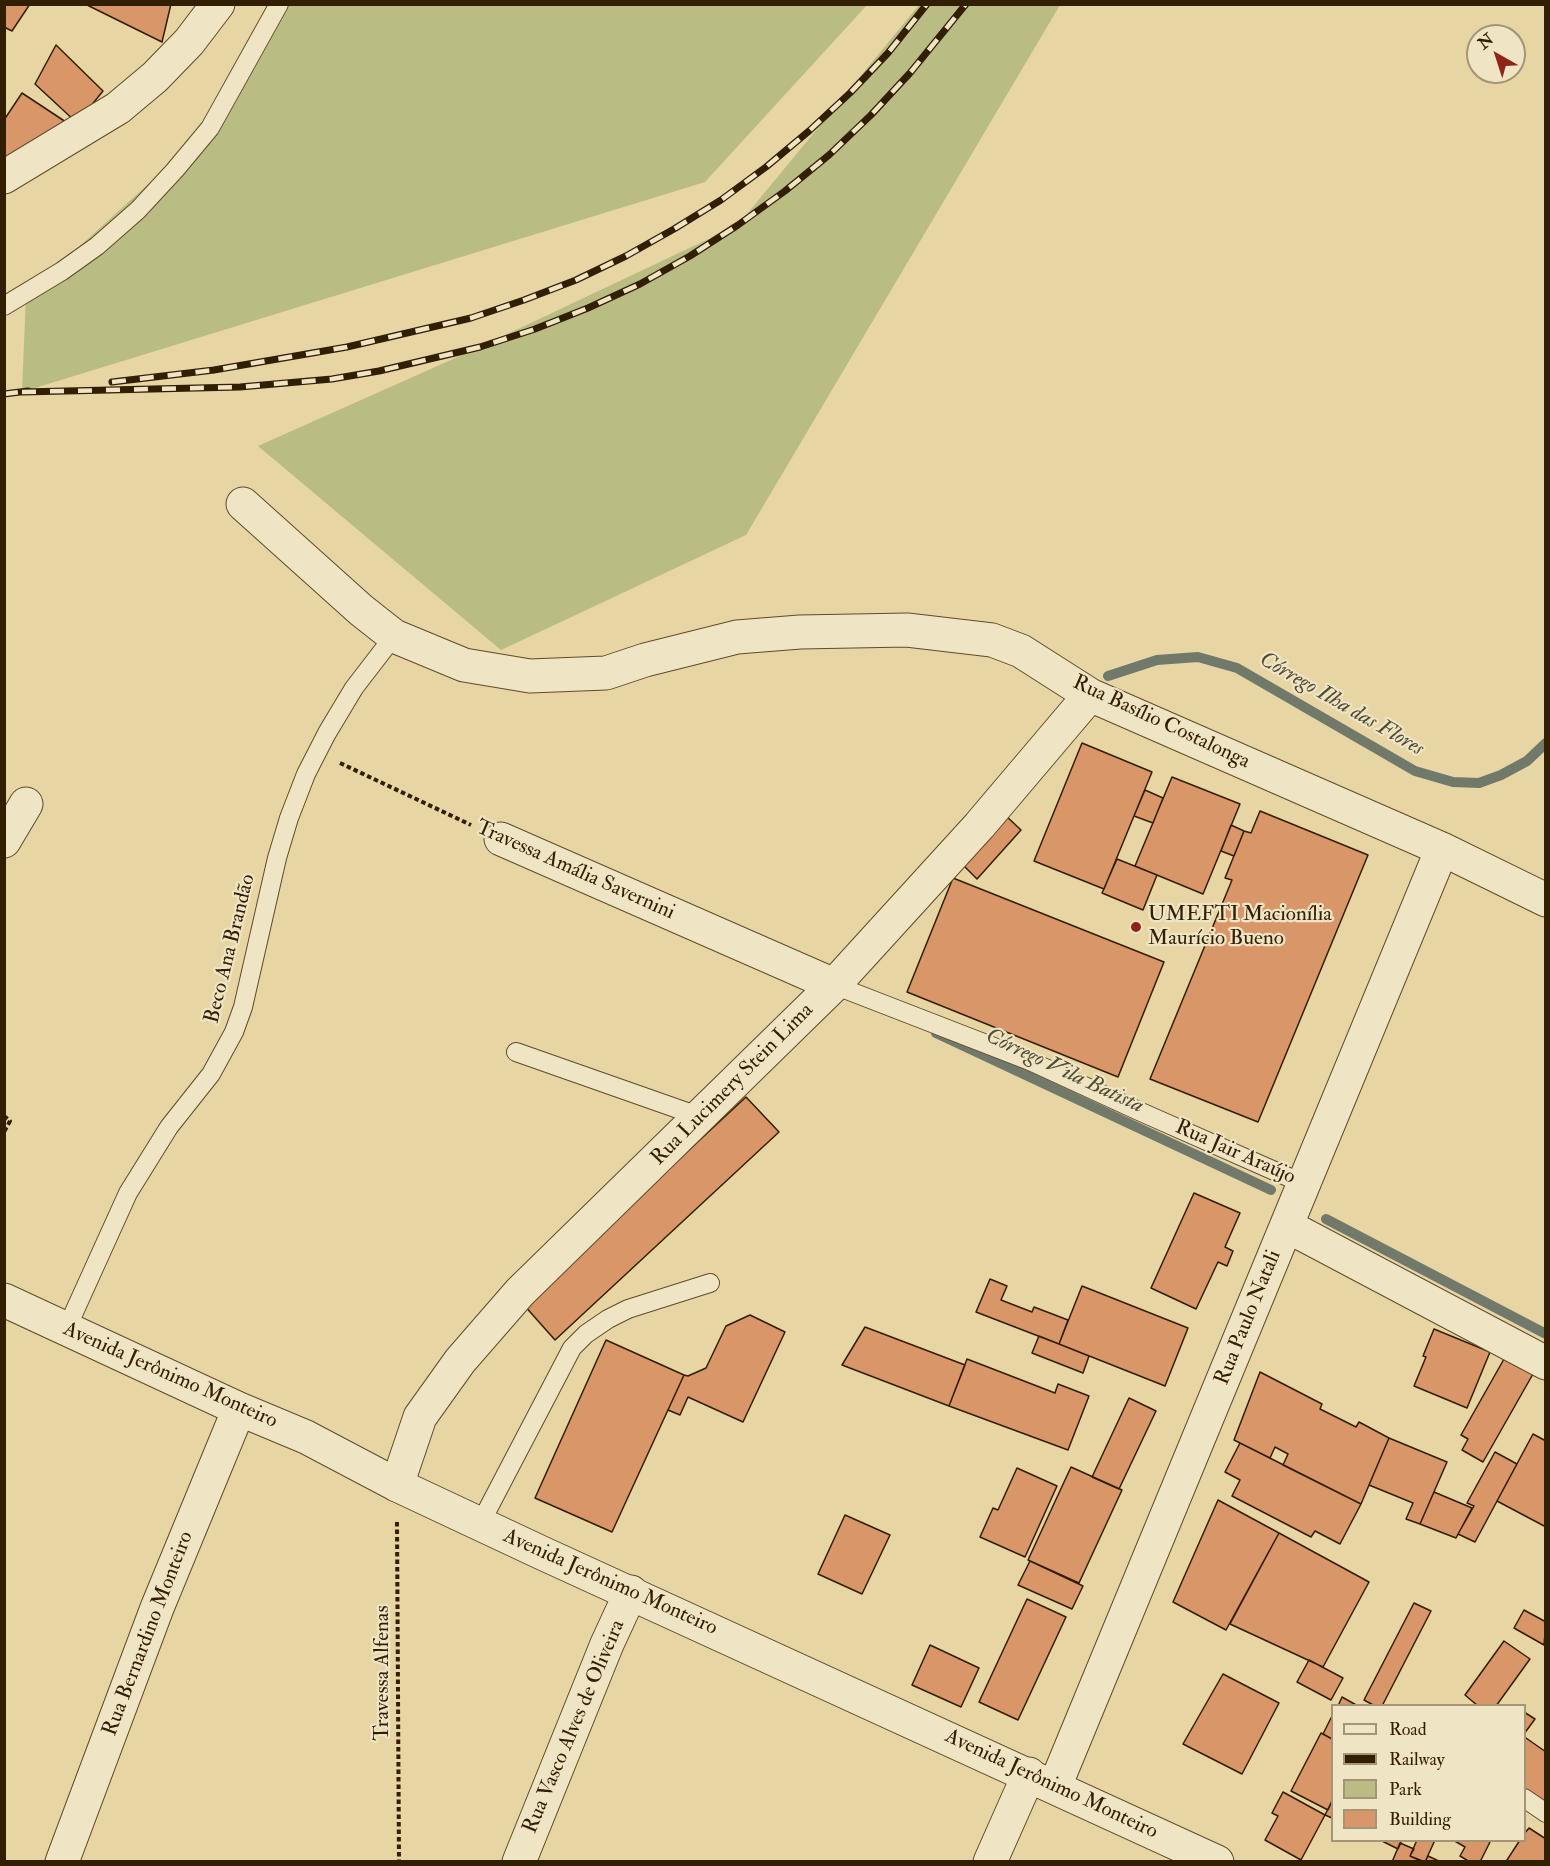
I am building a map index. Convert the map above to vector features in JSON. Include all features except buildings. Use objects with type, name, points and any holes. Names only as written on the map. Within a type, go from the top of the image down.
[{"type":"street","points":[[4,177],[118,108],[155,77],[182,49],[218,4]]},
{"type":"street","name":"Rua Basílio Costalonga","points":[[243,504],[361,610],[394,636],[464,665],[530,676],[606,674],[645,660],[737,637],[800,632],[907,630],[992,640],[1021,651],[1090,695],[1443,849],[1545,900]]},
{"type":"street","name":"Rua Lucimery Stein Lima","points":[[397,1485],[420,1416],[460,1360],[520,1292],[701,1117],[834,984],[979,826],[1090,695]]},
{"type":"street","points":[[4,841],[26,804]]},
{"type":"street","name":"Travessa Amália Savernini","points":[[501,839],[834,984]]},
{"type":"street","name":"Rua Paulo Natali","points":[[990,1862],[1042,1780],[1287,1226],[1443,849]]},
{"type":"street","points":[[1287,1226],[1545,1363]]},
{"type":"street","name":"Avenida Jerônimo Monteiro","points":[[4,1300],[239,1409],[306,1437],[397,1485],[480,1524],[1042,1780],[1216,1862]]},
{"type":"street","name":"Rua Bernardino Monteiro","points":[[62,1862],[157,1608],[239,1409]]},
{"type":"street","name":"Rua Vasco Alves de Oliveira","points":[[519,1862],[607,1644],[631,1592]]},
{"type":"lane","points":[[4,306],[62,271],[97,246],[138,210],[176,170],[210,128],[279,4]]},
{"type":"lane","name":"Beco Ana Brandão","points":[[66,1330],[128,1193],[169,1127],[211,1074],[234,1032],[249,983],[276,858],[289,818],[317,753],[354,688],[394,636]]},
{"type":"lane","name":"Rua Jair Araújo","points":[[834,984],[1030,1061],[1304,1184]]},
{"type":"lane","points":[[516,1053],[701,1117]]},
{"type":"lane","points":[[480,1524],[572,1348],[586,1334],[628,1309],[710,1283]]},
{"type":"lane","points":[[1526,1799],[1545,1813]]},
{"type":"path","name":"Travessa Amália Savernini","points":[[317,753],[501,839]]},
{"type":"path","points":[[4,1116],[10,1121],[4,1132]]},
{"type":"path","name":"Travessa Alfenas","points":[[397,1485],[399,1862]]},
{"type":"green space","points":[[268,5],[867,5],[705,182],[22,392],[26,295],[210,128]]},
{"type":"green space","points":[[919,5],[1060,5],[746,535],[501,650],[258,446],[480,347],[738,225]]},
{"type":"waterway","name":"Córrego Ilha das Flores","points":[[1108,676],[1157,660],[1198,657],[1237,668],[1415,771],[1453,782],[1479,783],[1501,775],[1527,761],[1546,743]]},
{"type":"waterway","name":"Córrego Vila Batista","points":[[936,1033],[1271,1190]]},
{"type":"waterway","name":"Córrego Vila Batista","points":[[1326,1219],[1546,1334]]},
{"type":"railway","points":[[112,382],[214,370],[347,347],[471,318],[576,280],[674,229],[721,200],[766,167],[850,93],[888,53],[927,4]]},
{"type":"railway","points":[[22,392],[240,387],[332,379],[379,371],[480,347],[588,308],[640,284],[690,256],[785,191],[829,155],[871,115],[910,73],[966,4]]},
{"type":"railway","points":[[4,394],[28,391]]},
{"type":"place","name":"UMEFTI Macionília Maurício Bueno","points":[[1136,927]]}]
